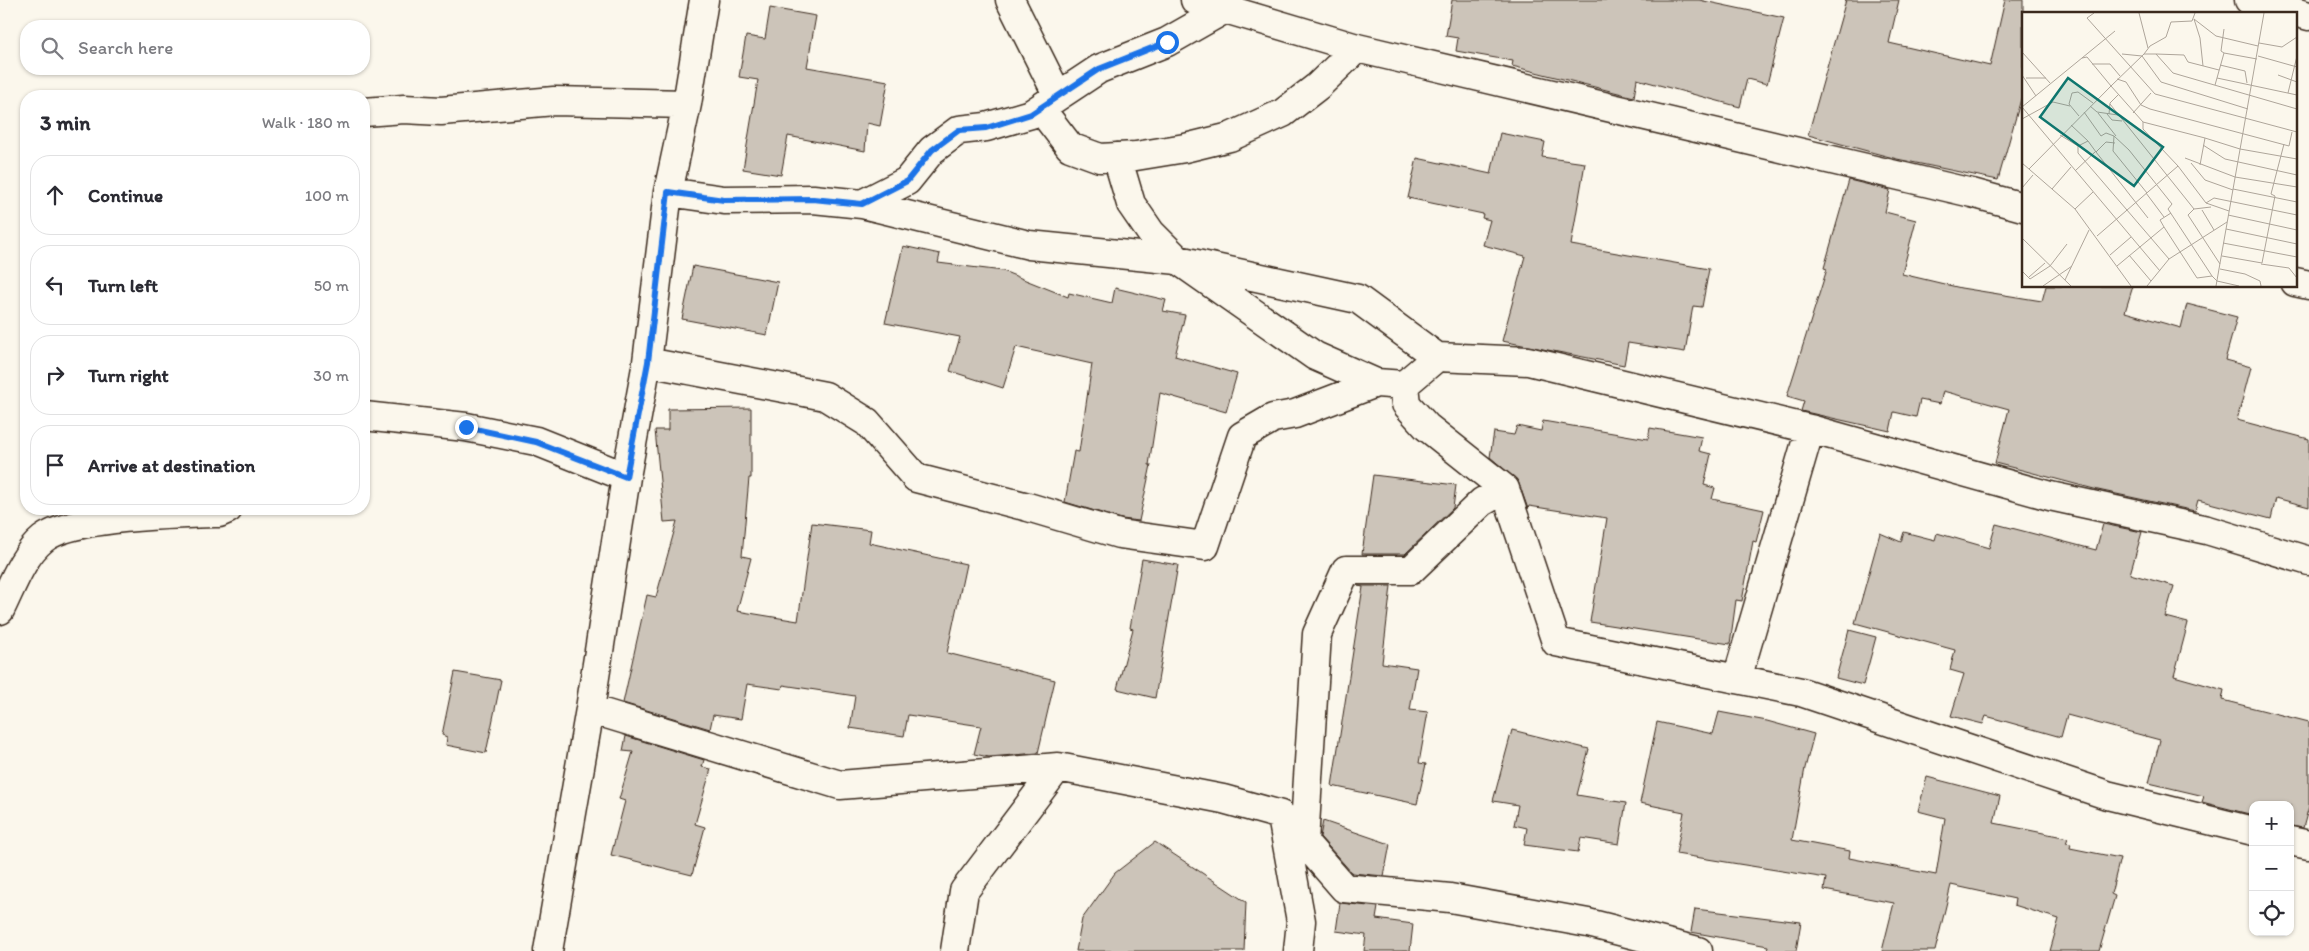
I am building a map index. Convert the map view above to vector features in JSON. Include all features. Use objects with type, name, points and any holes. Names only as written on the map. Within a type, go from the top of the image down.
[{"type":"street","points":[[548,951],[590,709],[626,477],[648,362],[668,192],[687,104],[704,0]]},
{"type":"street","points":[[1010,0],[1049,102],[1070,146],[1100,158],[1185,148],[1239,133],[1283,113],[1318,86],[1357,48]]},
{"type":"street","points":[[1195,0],[1357,48],[1972,193],[2022,207]]},
{"type":"street","points":[[2248,0],[2294,12]]},
{"type":"street","points":[[862,204],[907,181],[932,150],[959,130],[986,128],[1031,114],[1099,69],[1167,42],[1224,9]]},
{"type":"street","points":[[2296,13],[2309,16]]},
{"type":"street","points":[[370,112],[404,109],[441,111],[554,101],[687,104]]},
{"type":"street","points":[[1117,157],[1131,204],[1151,234],[1178,260],[1315,356],[1376,383],[1404,384],[1437,357]]},
{"type":"street","points":[[668,192],[724,200],[813,199],[862,204],[1029,245],[1178,260],[1358,299],[1437,357],[1528,361],[1810,429],[2050,496],[2207,530],[2309,560]]},
{"type":"street","points":[[2296,282],[2309,286]]},
{"type":"street","points":[[648,362],[825,396],[866,422],[916,478],[1028,507],[1119,534],[1205,546],[1242,436],[1273,418],[1295,414],[1376,383]]},
{"type":"street","points":[[1404,384],[1406,404],[1427,427],[1505,489],[1556,642],[1801,692],[2107,795],[2249,830]]},
{"type":"street","points":[[370,417],[466,427],[536,442],[626,477]]},
{"type":"street","points":[[1737,679],[1810,429]]},
{"type":"street","points":[[1304,842],[1317,634],[1346,570],[1412,570],[1482,502],[1505,489]]},
{"type":"street","points":[[0,610],[30,552],[45,538],[74,526],[136,515]]},
{"type":"street","points":[[590,709],[840,785],[1058,767],[1223,799],[1282,815],[1344,888],[1450,898],[1588,923],[1698,951]]},
{"type":"street","points":[[954,951],[964,891],[1058,767]]},
{"type":"street","points":[[1282,815],[1301,921],[1298,951]]},
{"type":"street","points":[[2294,842],[2309,845]]},
{"type":"building","points":[[1452,0],[1699,0],[1784,18],[1767,84],[1747,79],[1740,107],[1637,79],[1634,97],[1512,66],[1513,61],[1456,51],[1458,38],[1446,36]]},
{"type":"building","points":[[1846,0],[1899,0],[1889,43],[1990,66],[2005,0],[2023,0],[2022,96],[1998,180],[1897,159],[1808,135]]},
{"type":"building","points":[[770,8],[816,16],[807,67],[888,81],[880,126],[867,123],[865,151],[788,136],[781,175],[743,169],[758,80],[739,77],[746,36],[765,39]]},
{"type":"building","points":[[1500,133],[1545,142],[1542,157],[1585,163],[1571,245],[1709,269],[1702,307],[1693,306],[1685,352],[1628,343],[1624,365],[1502,341],[1525,256],[1483,245],[1490,220],[1482,218],[1483,214],[1408,198],[1417,158],[1491,174]]},
{"type":"building","points":[[1849,180],[1890,190],[1885,212],[1916,220],[1902,274],[1961,288],[2042,301],[2045,288],[2132,288],[2125,312],[2181,328],[2187,304],[2237,317],[2225,360],[2251,367],[2237,420],[2309,439],[2309,507],[2276,498],[2271,519],[2198,500],[2195,511],[2098,490],[1995,463],[2009,409],[1943,391],[1940,404],[1920,400],[1916,417],[1894,412],[1890,431],[1801,411],[1804,401],[1787,396],[1827,269],[1824,268]]},
{"type":"building","points":[[903,246],[940,254],[938,263],[1003,271],[1068,297],[1069,293],[1112,303],[1115,288],[1166,300],[1163,311],[1185,315],[1175,356],[1237,374],[1226,412],[1160,393],[1149,465],[1151,465],[1139,521],[1122,519],[1065,502],[1074,451],[1079,452],[1092,364],[1016,347],[1003,388],[950,371],[960,337],[885,323]]},
{"type":"building","points":[[693,266],[778,282],[767,335],[682,319]]},
{"type":"building","points":[[751,408],[751,478],[749,478],[742,556],[751,558],[737,611],[798,621],[812,523],[871,530],[869,543],[966,564],[947,653],[1055,680],[1038,753],[989,757],[974,754],[981,726],[908,715],[904,736],[850,728],[855,696],[783,685],[782,689],[747,684],[741,719],[713,715],[710,729],[623,703],[647,595],[656,597],[677,521],[664,522],[655,430],[668,430],[668,409]]},
{"type":"building","points":[[1543,421],[1648,439],[1650,428],[1702,437],[1699,451],[1711,454],[1704,485],[1715,488],[1712,499],[1764,510],[1756,542],[1753,541],[1742,601],[1736,600],[1730,644],[1590,622],[1607,518],[1529,506],[1528,509],[1518,481],[1490,457],[1494,432],[1514,435],[1517,426],[1541,431]]},
{"type":"building","points":[[1373,475],[1456,485],[1453,508],[1405,554],[1362,554]]},
{"type":"building","points":[[1996,524],[2096,550],[2103,524],[2142,532],[2130,574],[2174,586],[2165,617],[2188,623],[2174,676],[2224,690],[2222,700],[2309,722],[2309,806],[2303,828],[2294,827],[2294,801],[2249,801],[2249,814],[2202,802],[2204,796],[2149,783],[2160,740],[2067,715],[2061,737],[1986,716],[1983,724],[1951,716],[1964,674],[1950,670],[1955,650],[1855,623],[1880,533],[1901,542],[1904,532],[1935,540],[1937,533],[1989,548]]},
{"type":"building","points":[[1142,559],[1178,565],[1155,698],[1117,689],[1133,629],[1130,628]]},
{"type":"building","points":[[1358,586],[1391,586],[1382,663],[1417,668],[1410,710],[1428,712],[1419,763],[1426,764],[1417,804],[1332,786],[1363,587]]},
{"type":"building","points":[[1849,630],[1876,637],[1863,685],[1836,678]]},
{"type":"building","points":[[455,672],[501,680],[486,753],[446,745],[447,737],[442,735]]},
{"type":"building","points":[[1719,712],[1767,721],[1814,734],[1805,768],[1792,840],[1850,851],[1849,858],[1936,875],[1945,818],[1918,811],[1927,777],[2000,796],[1994,823],[2068,838],[2066,843],[2071,844],[2070,848],[2120,858],[2111,894],[2115,896],[2099,951],[2050,951],[2059,919],[2014,905],[2015,899],[1951,885],[1935,951],[1882,951],[1894,903],[1824,890],[1826,878],[1676,854],[1684,812],[1640,803],[1657,722],[1713,734]]},
{"type":"building","points":[[1512,730],[1589,749],[1577,795],[1626,803],[1619,844],[1581,838],[1578,852],[1524,845],[1527,828],[1514,825],[1518,805],[1493,801]]},
{"type":"building","points":[[626,736],[704,760],[702,767],[711,769],[695,824],[705,827],[692,875],[611,855],[625,801],[619,799],[633,752],[623,751]]},
{"type":"building","points":[[1323,821],[1390,844],[1384,876],[1352,873],[1320,837]]},
{"type":"building","points":[[1155,842],[1246,902],[1244,951],[1076,951],[1082,919],[1115,873]]},
{"type":"building","points":[[1340,903],[1378,907],[1376,919],[1413,924],[1410,951],[1364,951],[1366,935],[1336,931]]},
{"type":"building","points":[[1695,909],[1801,922],[1796,951],[1767,951],[1768,946],[1691,932]]},
{"type":"route","points":[[466,427],[536,442],[626,477],[648,362],[668,192],[724,200],[813,199],[862,204],[907,181],[932,150],[959,130],[986,128],[1031,114],[1099,69],[1167,42]]}]
